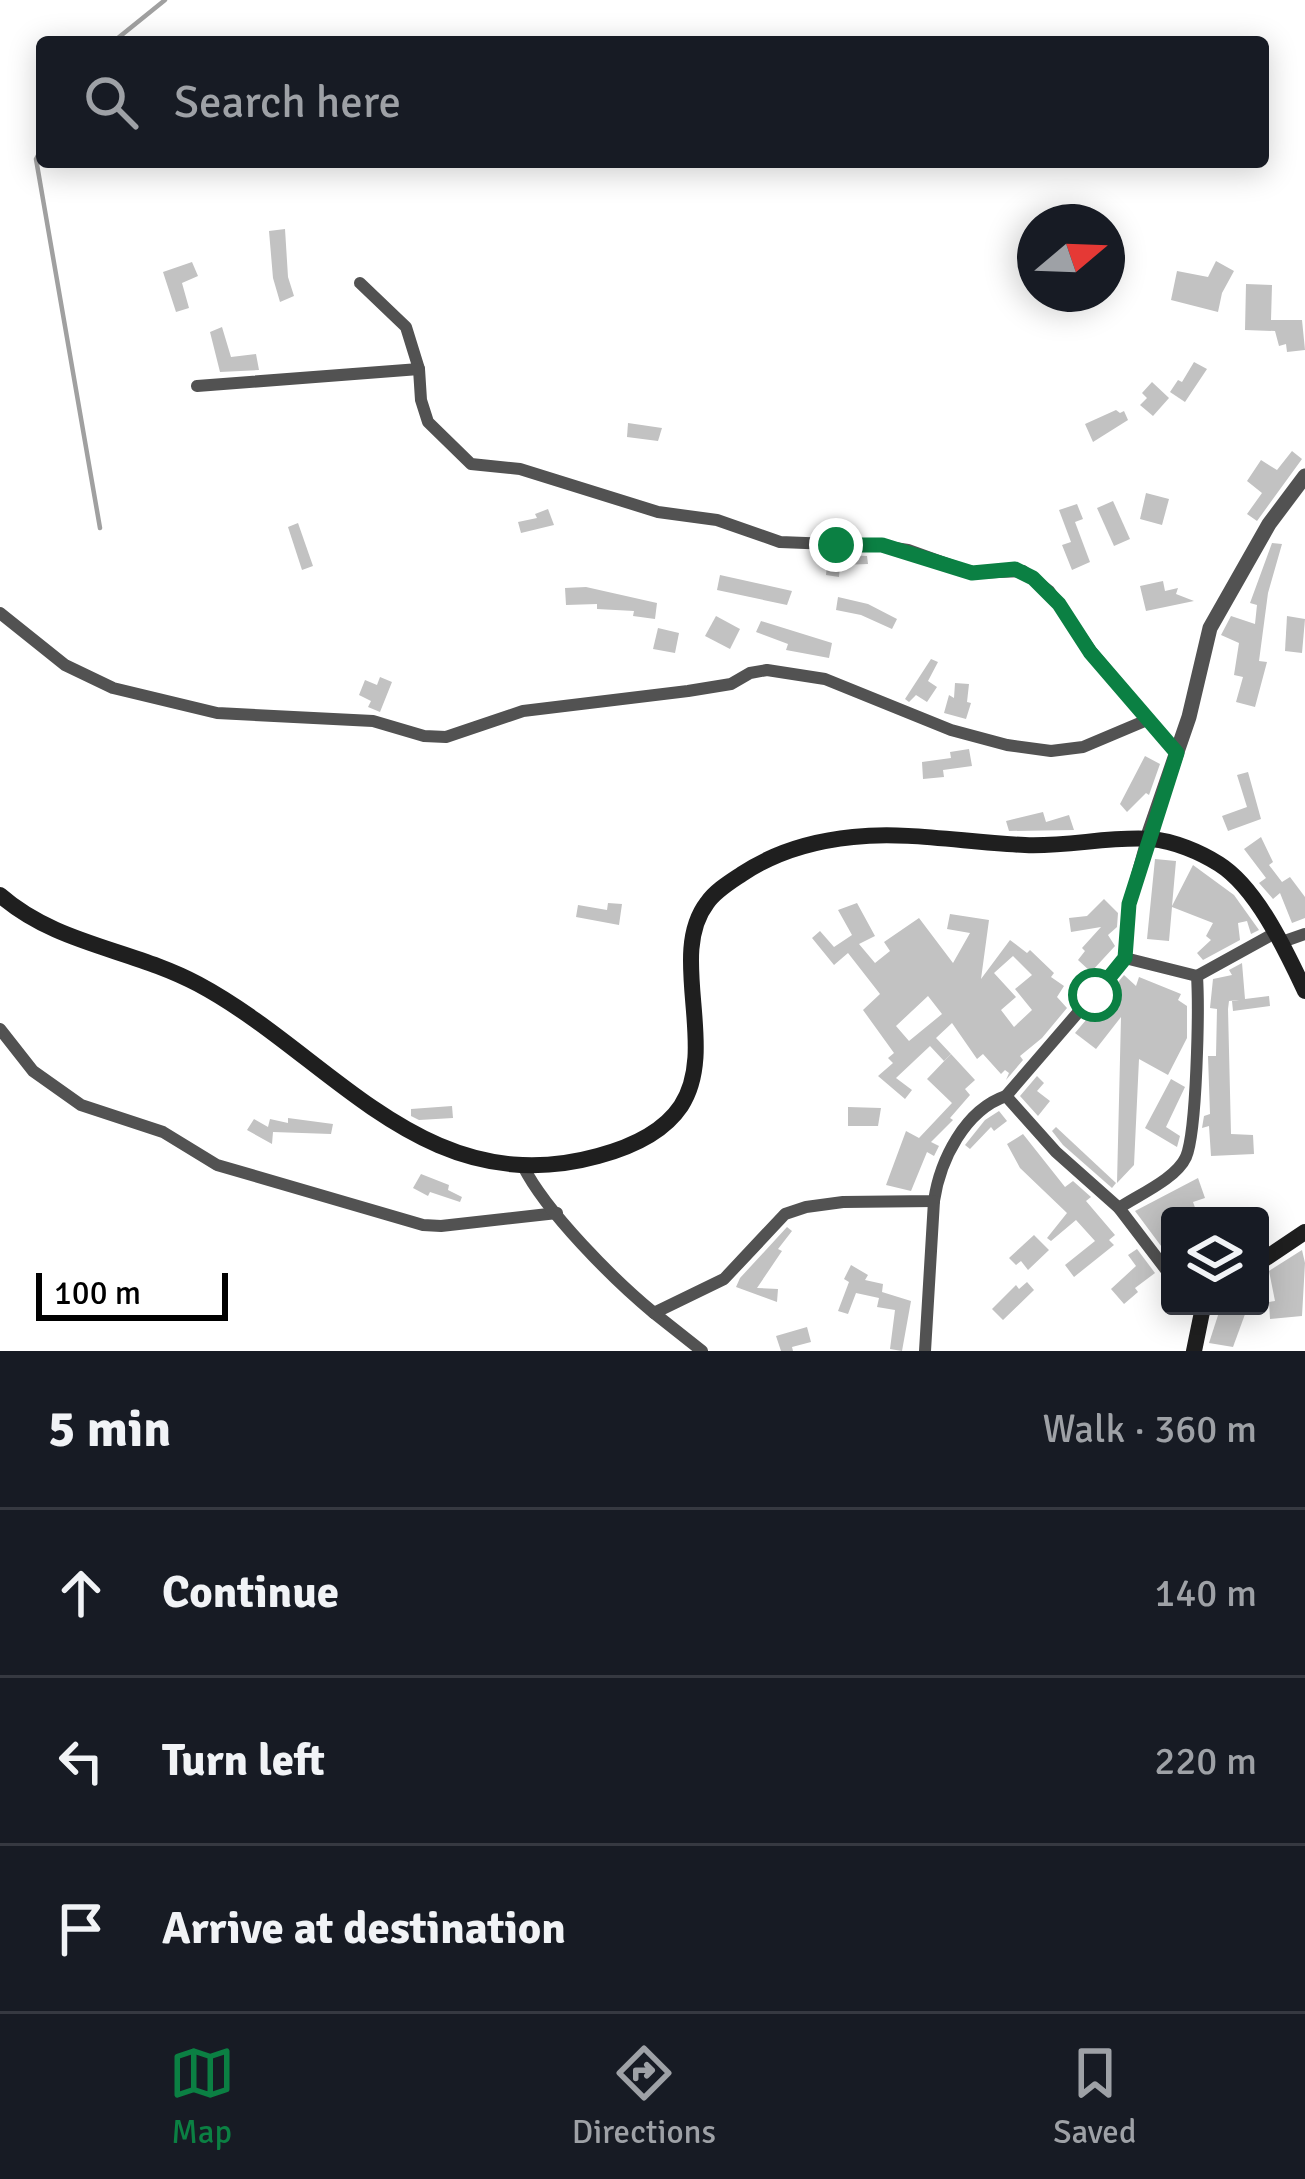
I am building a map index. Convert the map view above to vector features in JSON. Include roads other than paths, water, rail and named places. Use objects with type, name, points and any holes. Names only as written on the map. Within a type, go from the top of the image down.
[{"type":"main road","points":[[0,895],[39,922],[84,943],[197,983],[399,1126],[467,1155],[523,1166],[552,1166],[606,1154],[668,1123],[694,1078],[692,958],[699,917],[707,902],[755,865],[795,848],[855,836],[1057,846],[1147,839],[1169,842],[1220,864],[1245,889],[1279,938],[1305,991]]},
{"type":"main road","points":[[1269,1256],[1305,1232]]},
{"type":"main road","points":[[1194,1351],[1201,1315]]},
{"type":"street","points":[[360,284],[406,327],[428,422],[471,464],[520,470],[658,512],[717,520],[780,542],[882,545],[972,573],[1023,572],[1059,604],[1090,652],[1177,753]]},
{"type":"street","points":[[196,386],[419,369]]},
{"type":"street","points":[[925,1351],[934,1201],[944,1158],[982,1110],[1006,1096],[1125,958],[1129,904],[1210,628],[1269,524],[1305,476]]},
{"type":"street","points":[[0,614],[65,665],[113,688],[207,711],[373,721],[424,736],[455,734],[532,709],[731,684],[767,670],[825,679],[952,730],[1051,751],[1083,747],[1147,720]]},
{"type":"street","points":[[1125,958],[1197,976],[1279,938],[1305,934]]},
{"type":"street","points":[[1119,1208],[1173,1172],[1187,1155],[1197,976]]},
{"type":"street","points":[[0,1029],[33,1071],[81,1105],[163,1132],[218,1165],[422,1225],[557,1213]]},
{"type":"street","points":[[1006,1096],[1056,1152],[1119,1208],[1161,1263]]},
{"type":"street","points":[[523,1166],[557,1213],[632,1294],[702,1351]]},
{"type":"street","points":[[654,1313],[724,1279],[785,1214],[822,1204],[934,1201]]},
{"type":"waterway","points":[[120,36],[165,0]]},
{"type":"waterway","points":[[38,168],[100,528]]}]
